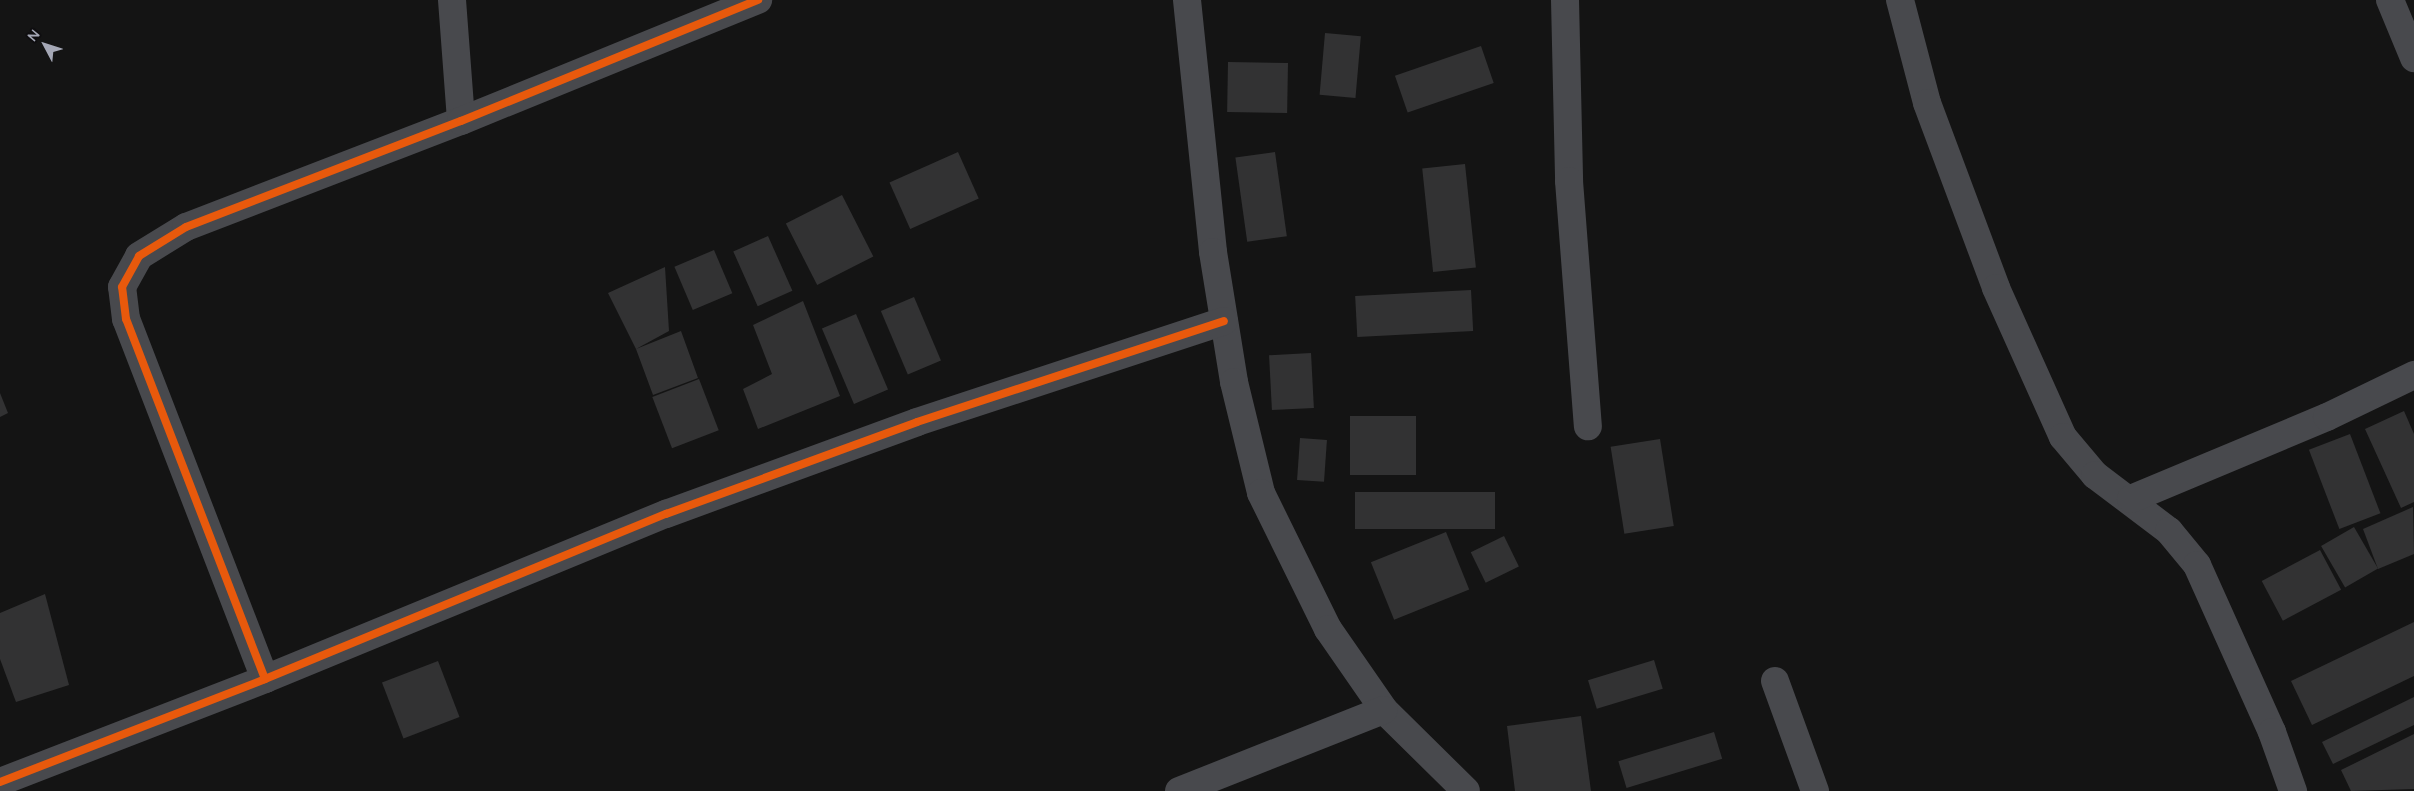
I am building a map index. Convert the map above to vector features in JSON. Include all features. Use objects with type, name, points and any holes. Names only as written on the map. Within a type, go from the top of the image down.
[{"type":"street","points":[[452,0],[461,121]]},
{"type":"street","points":[[265,679],[126,319],[122,286],[138,256],[186,227],[461,121],[758,0]]},
{"type":"street","points":[[1187,0],[1212,252],[1234,382],[1261,493],[1328,629],[1384,710],[1466,791]]},
{"type":"street","points":[[1565,0],[1569,181],[1588,426]]},
{"type":"street","points":[[1900,0],[1927,103],[1996,288],[2037,383],[2070,444],[2095,475],[2130,499],[2169,531],[2197,565],[2272,732],[2293,791]]},
{"type":"street","points":[[2390,0],[2414,58]]},
{"type":"street","points":[[0,782],[265,679],[666,514],[917,422],[1224,320]]},
{"type":"street","points":[[2130,499],[2327,417],[2414,375]]},
{"type":"street","points":[[1775,681],[1815,791]]},
{"type":"street","points":[[1179,791],[1384,710]]},
{"type":"building","points":[[1325,33],[1361,36],[1355,98],[1320,95]]},
{"type":"building","points":[[1481,46],[1494,83],[1408,113],[1395,76]]},
{"type":"building","points":[[1228,62],[1288,63],[1287,113],[1227,112]]},
{"type":"building","points":[[958,152],[979,199],[910,229],[889,183]]},
{"type":"building","points":[[1275,152],[1287,236],[1247,242],[1235,158]]},
{"type":"building","points":[[1465,164],[1476,267],[1433,272],[1422,168]]},
{"type":"building","points":[[842,195],[873,256],[817,285],[786,224]]},
{"type":"building","points":[[768,236],[792,291],[758,306],[733,251]]},
{"type":"building","points":[[714,250],[732,293],[693,310],[674,267]]},
{"type":"building","points":[[665,267],[669,331],[636,349],[608,293]]},
{"type":"building","points":[[1471,290],[1473,331],[1357,337],[1355,296]]},
{"type":"building","points":[[914,297],[941,361],[908,375],[881,311]]},
{"type":"building","points":[[803,301],[840,396],[758,429],[743,389],[772,374],[753,325]]},
{"type":"building","points":[[856,314],[888,389],[854,404],[822,328]]},
{"type":"building","points":[[681,331],[698,378],[653,395],[636,349]]},
{"type":"building","points":[[1311,353],[1314,408],[1272,410],[1269,355]]},
{"type":"building","points":[[699,379],[719,430],[672,448],[652,397]]},
{"type":"building","points":[[0,393],[8,413],[0,417]]},
{"type":"building","points":[[2404,411],[2414,434],[2414,502],[2401,508],[2365,429]]},
{"type":"building","points":[[1350,416],[1416,416],[1416,475],[1350,475]]},
{"type":"building","points":[[2350,434],[2380,513],[2339,529],[2309,450]]},
{"type":"building","points":[[1300,438],[1327,440],[1324,482],[1297,480]]},
{"type":"building","points":[[1660,439],[1674,526],[1624,534],[1611,447]]},
{"type":"building","points":[[1355,492],[1495,492],[1495,529],[1355,529]]},
{"type":"building","points":[[2413,507],[2414,554],[2378,569],[2363,529]]},
{"type":"building","points":[[2354,527],[2378,569],[2345,588],[2321,546]]},
{"type":"building","points":[[1446,532],[1469,589],[1394,620],[1371,562]]},
{"type":"building","points":[[1504,536],[1519,567],[1486,583],[1471,552]]},
{"type":"building","points":[[2320,550],[2341,590],[2283,621],[2262,581]]},
{"type":"building","points":[[45,594],[69,685],[16,702],[0,659],[0,613]]},
{"type":"building","points":[[2414,622],[2414,676],[2312,725],[2291,681]]},
{"type":"building","points":[[1654,660],[1663,689],[1597,709],[1588,680]]},
{"type":"building","points":[[438,661],[460,717],[403,739],[382,683]]},
{"type":"building","points":[[2414,697],[2414,725],[2333,764],[2322,742]]},
{"type":"building","points":[[1581,716],[1591,791],[1515,791],[1507,726]]},
{"type":"building","points":[[1714,732],[1722,759],[1627,788],[1618,761]]},
{"type":"building","points":[[2414,734],[2414,789],[2351,791],[2341,770]]},
{"type":"cycle path","points":[[265,679],[126,319],[122,287],[139,256],[186,227],[461,121],[758,0]]},
{"type":"cycle path","points":[[0,782],[265,679],[666,514],[917,422],[1224,321]]}]
